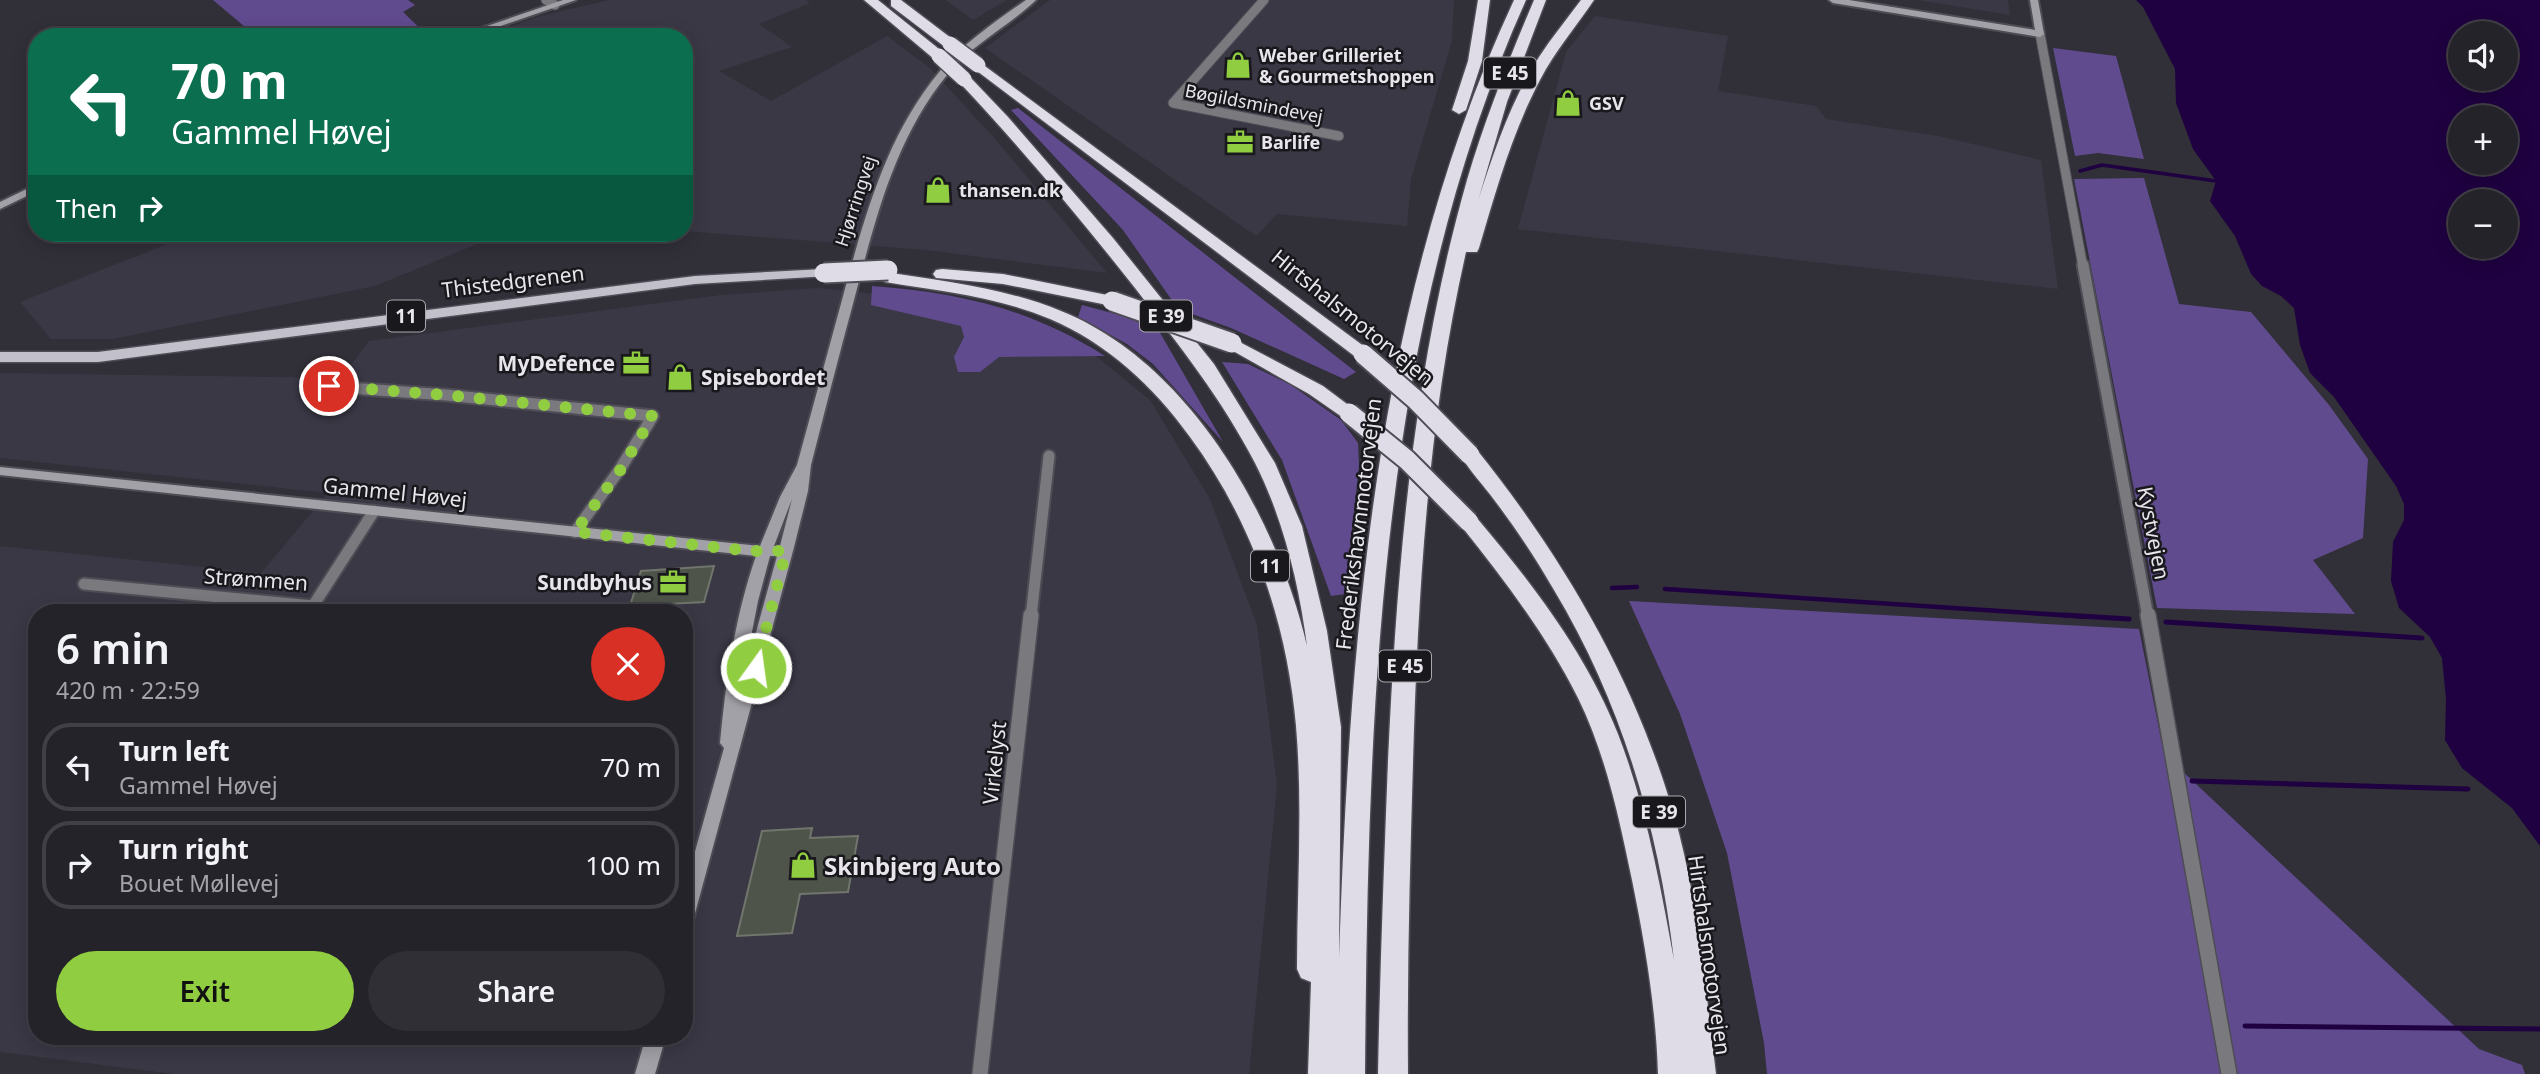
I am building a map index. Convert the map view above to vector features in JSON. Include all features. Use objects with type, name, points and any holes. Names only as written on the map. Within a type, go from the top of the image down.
[{"type":"highway","name":"E 39","points":[[870,0],[939,55],[964,79],[1003,120],[1107,242],[1207,368],[1265,463],[1292,526],[1316,631],[1329,727],[1323,1074]]},
{"type":"highway","name":"Hirtshalsmotorvejen","points":[[892,0],[1363,354],[1416,400],[1506,498],[1603,655],[1635,732],[1666,834],[1688,957],[1701,1074]]},
{"type":"highway","points":[[1411,344],[1424,238],[1444,158],[1475,61],[1484,0]]},
{"type":"highway","name":"Frederikshavnmotorvejen","points":[[1350,1074],[1353,891],[1363,729],[1387,480],[1411,344],[1434,238],[1457,160],[1491,64],[1520,0]]},
{"type":"highway","name":"E 45","points":[[1393,1074],[1393,965],[1409,585],[1435,367],[1471,195],[1508,77],[1540,0]]},
{"type":"highway","points":[[1435,367],[1484,208],[1528,91],[1546,57],[1588,0]]},
{"type":"highway","name":"11","points":[[818,273],[1003,279],[1112,301],[1152,313],[1232,343],[1316,390],[1408,460],[1469,522],[1520,586],[1585,689],[1616,763],[1632,819],[1657,939],[1672,1034],[1672,1074]]},
{"type":"highway","name":"11","points":[[887,274],[1022,303],[1057,315],[1092,334],[1131,360],[1165,393],[1221,464],[1250,516],[1281,594],[1303,681],[1307,715],[1311,792],[1312,1074]]},
{"type":"main road","points":[[482,28],[550,2],[572,0]]},
{"type":"main road","name":"Hjørringvej","points":[[693,891],[726,762],[746,706],[801,491],[804,465],[865,233],[897,143],[944,72],[980,39],[1032,0]]},
{"type":"main road","points":[[1833,0],[2040,34]]},
{"type":"main road","name":"Kystvejen","points":[[2034,0],[2040,34]]},
{"type":"main road","points":[[0,206],[28,192]]},
{"type":"main road","name":"Thistedgrenen","points":[[0,358],[98,357],[167,350],[695,280],[818,273]]},
{"type":"main road","name":"Hjørringvej","points":[[726,762],[730,709],[740,649],[766,551],[788,491],[804,465]]},
{"type":"main road","name":"Gammel Høvej","points":[[0,471],[575,532],[786,551]]},
{"type":"main road","points":[[645,1074],[653,1045]]},
{"type":"street","name":"Bøgildsmindevej","points":[[1264,0],[1173,103],[1339,136]]},
{"type":"street","name":"Kystvejen","points":[[2040,34],[2145,596],[2229,1074]]},
{"type":"street","points":[[321,386],[446,395],[653,416],[621,469],[575,532]]},
{"type":"street","name":"Virkelyst","points":[[980,1074],[1049,456]]},
{"type":"street","name":"Strømmen","points":[[314,604],[374,511]]},
{"type":"street","name":"Strømmen","points":[[84,584],[292,604]]},
{"type":"shaded area","points":[[213,0],[408,0],[415,5],[403,12],[420,28],[246,28]]},
{"type":"shaded area","points":[[609,0],[806,0],[810,3],[759,24],[792,47],[719,71],[771,101],[887,36],[931,69],[996,140],[1107,273],[926,250],[693,232],[693,28],[507,28],[540,16]]},
{"type":"shaded area","points":[[946,0],[1007,0],[973,20]]},
{"type":"shaded area","points":[[1050,0],[1454,0],[1452,41],[1411,179],[1407,226],[1277,214],[1256,236],[985,48]]},
{"type":"shaded area","points":[[1917,0],[2008,0],[2010,15]]},
{"type":"shaded area","points":[[2136,0],[2540,0],[2540,846],[2512,808],[2462,768],[2445,740],[2446,699],[2442,658],[2430,637],[2399,608],[2391,581],[2393,542],[2404,520],[2404,504],[2396,486],[2334,397],[2310,373],[2300,345],[2294,308],[2281,296],[2262,286],[2251,274],[2235,236],[2210,201],[2216,181],[2193,149],[2176,103],[2175,69],[2143,7]]},
{"type":"shaded area","points":[[1595,16],[1728,36],[1718,91],[1816,106],[1826,119],[1938,136],[2041,160],[2058,289],[1518,229],[1566,52]]},
{"type":"shaded area","points":[[2053,48],[2116,56],[2144,159],[2098,153],[2075,156]]},
{"type":"shaded area","points":[[1018,108],[1356,372],[1344,379],[1231,328],[1178,309],[1123,230],[1011,110]]},
{"type":"shaded area","points":[[2144,178],[2179,304],[2251,312],[2329,405],[2368,459],[2363,538],[2313,560],[2355,614],[2157,608],[2074,179]]},
{"type":"shaded area","points":[[172,242],[482,242],[375,286],[113,339],[51,339],[20,302]]},
{"type":"shaded area","points":[[872,286],[935,293],[993,306],[1049,326],[1105,356],[999,357],[980,372],[958,372],[954,357],[964,337],[961,326],[871,305]]},
{"type":"shaded area","points":[[818,288],[897,296],[1091,352],[1150,400],[1210,499],[1257,625],[1277,785],[1249,1074],[174,1074],[0,1052],[0,546],[261,573],[328,493],[0,458],[0,373],[341,378],[369,341],[721,295]]},
{"type":"shaded area","points":[[1082,305],[1127,317],[1159,331],[1223,442],[1153,364],[1127,344],[1078,317]]},
{"type":"shaded area","points":[[1222,362],[1248,364],[1291,385],[1341,420],[1358,443],[1359,466],[1345,594],[1331,596],[1282,460]]},
{"type":"shaded area","points":[[1629,601],[2139,629],[2164,754],[2479,1049],[2522,1065],[2525,1074],[1767,1074],[1764,1043],[1727,853],[1680,714]]},
{"type":"building","name":"Sundbyhus","points":[[714,566],[704,602],[631,604],[641,571]]},
{"type":"building","name":"Skinbjerg Auto","points":[[812,828],[810,838],[858,836],[848,892],[800,894],[792,933],[737,936],[762,831]]},
{"type":"waterway","points":[[2080,171],[2102,165],[2216,181]]},
{"type":"waterway","points":[[1612,588],[1637,587]]},
{"type":"waterway","points":[[1665,589],[2091,617]]},
{"type":"waterway","points":[[2064,615],[2129,619]]},
{"type":"waterway","points":[[2166,622],[2422,638]]},
{"type":"waterway","points":[[2192,781],[2468,789]]},
{"type":"waterway","points":[[2245,1026],[2540,1029]]},
{"type":"place","name":"Weber Grilleriet & Gourmetshoppen","points":[[1238,65]]},
{"type":"place","name":"GSV","points":[[1568,103]]},
{"type":"place","name":"Barlife","points":[[1240,142]]},
{"type":"place","name":"thansen.dk","points":[[938,190]]},
{"type":"place","name":"MyDefence","points":[[636,363]]},
{"type":"place","name":"Spisebordet","points":[[680,377]]},
{"type":"place","name":"Sundbyhus","points":[[673,582]]},
{"type":"place","name":"Skinbjerg Auto","points":[[803,865]]},
{"type":"route","points":[[329,386],[653,416],[621,469],[575,532],[752,551],[786,551],[756,668]]}]
